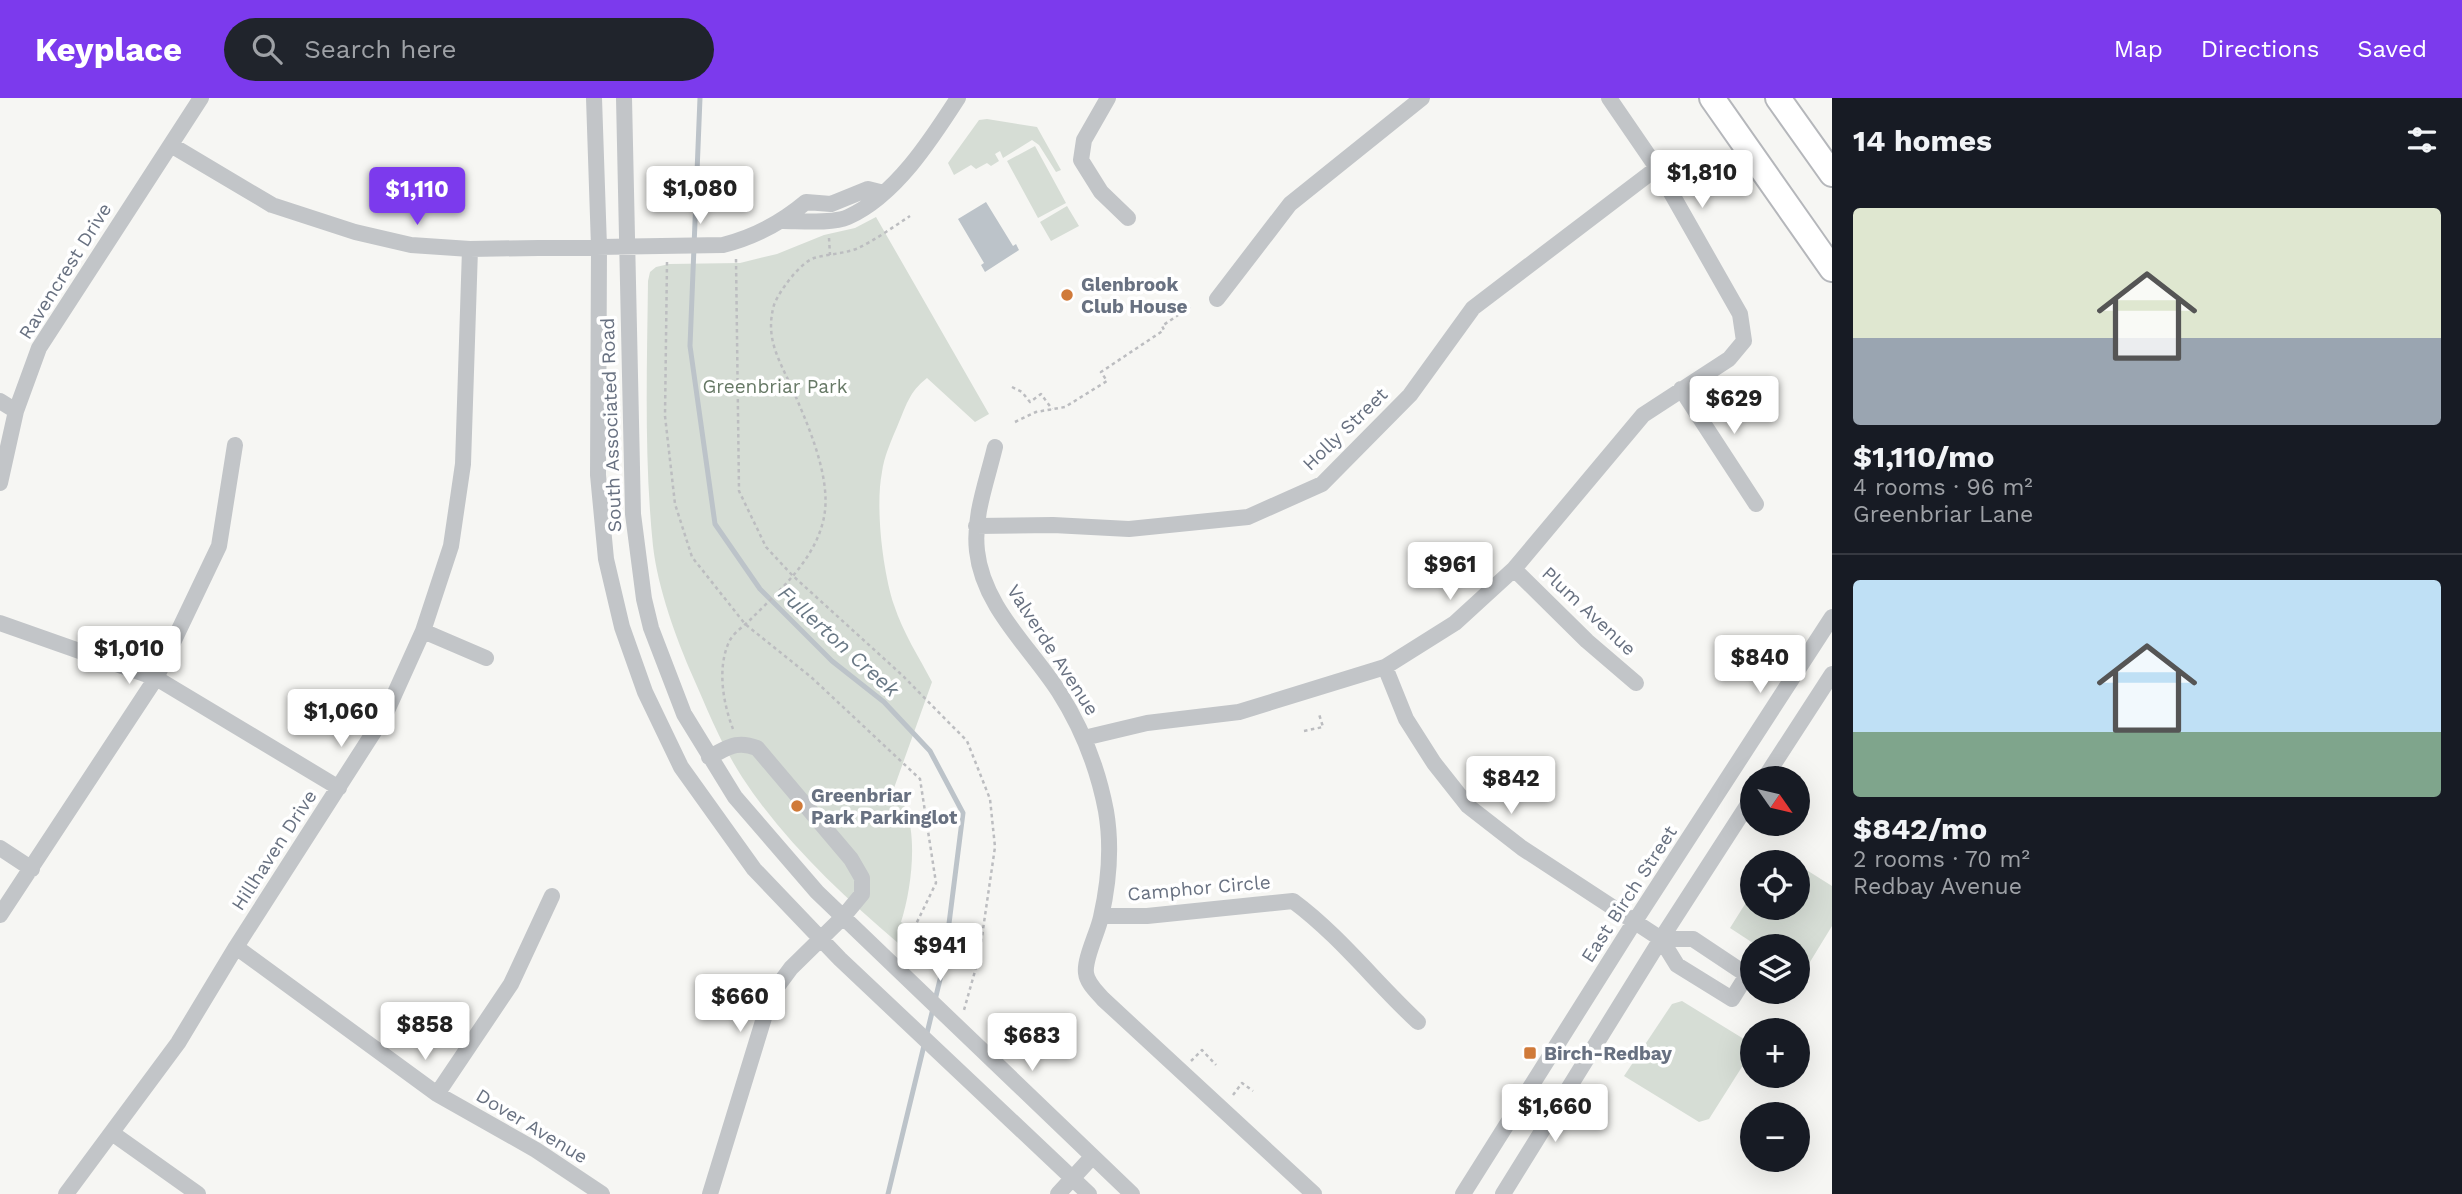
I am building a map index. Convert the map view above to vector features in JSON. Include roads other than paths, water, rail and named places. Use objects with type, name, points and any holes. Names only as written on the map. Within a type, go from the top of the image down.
[{"type":"highway","points":[[1712,98],[1832,269]]},
{"type":"highway","points":[[1778,98],[1832,174]]},
{"type":"street","name":"Ravencrest Drive","points":[[0,483],[16,411],[39,348],[201,98]]},
{"type":"street","name":"South Associated Road","points":[[594,98],[599,247],[598,475],[606,559],[622,627],[645,692],[681,767],[754,869],[880,998],[1089,1194]]},
{"type":"street","name":"South Associated Road","points":[[624,98],[633,514],[644,599],[651,628],[684,714],[735,797],[817,892],[1132,1194]]},
{"type":"street","points":[[171,145],[272,205],[367,235],[411,245],[470,249],[723,245],[744,240],[783,221],[806,202],[831,204],[868,189],[884,192],[926,147],[958,98]]},
{"type":"street","points":[[1108,98],[1084,140],[1081,160],[1101,192],[1128,218]]},
{"type":"street","points":[[1217,299],[1290,205],[1422,98]]},
{"type":"street","points":[[1084,738],[1147,723],[1239,712],[1385,667],[1455,623],[1514,569],[1643,415],[1729,359],[1744,341],[1740,314],[1657,168],[1609,98]]},
{"type":"street","name":"Holly Street","points":[[976,526],[1053,524],[1129,529],[1248,517],[1322,484],[1410,395],[1473,308],[1657,168]]},
{"type":"street","name":"Hillhaven Drive","points":[[66,1194],[178,1043],[236,947],[386,713],[422,631],[452,546],[463,464],[470,249]]},
{"type":"street","points":[[1681,388],[1756,504]]},
{"type":"street","points":[[0,401],[16,411]]},
{"type":"street","points":[[0,915],[156,678],[219,546],[235,445]]},
{"type":"street","name":"Valverde Avenue","points":[[995,447],[976,526],[977,554],[999,608],[1060,694],[1084,738],[1100,783],[1110,862],[1102,916],[1086,965],[1089,983],[1314,1194]]},
{"type":"street","name":"Plum Avenue","points":[[1514,569],[1587,641],[1636,682]]},
{"type":"street","name":"East Birch Street","points":[[1464,1194],[1635,921],[1832,617]]},
{"type":"street","points":[[0,623],[156,678],[339,788]]},
{"type":"street","points":[[422,631],[486,658]]},
{"type":"street","points":[[1385,667],[1406,719],[1434,763],[1468,806],[1522,848],[1661,939],[1677,965],[1732,999],[1747,975],[1693,939],[1661,939]]},
{"type":"street","points":[[1772,766],[1832,674]]},
{"type":"street","points":[[709,757],[735,744],[758,748],[852,859],[862,878],[862,894],[791,968],[771,995],[710,1194]]},
{"type":"street","points":[[1503,1194],[1740,817]]},
{"type":"street","points":[[0,848],[32,869]]},
{"type":"street","points":[[437,1094],[510,984],[552,896]]},
{"type":"street","name":"Camphor Circle","points":[[1102,916],[1147,916],[1293,901],[1317,919],[1418,1022]]},
{"type":"street","name":"Dover Avenue","points":[[236,947],[437,1094],[536,1150],[602,1194]]},
{"type":"street","points":[[112,1133],[198,1194]]},
{"type":"street","points":[[1058,1194],[1092,1157]]},
{"type":"waterway","name":"Fullerton Creek","points":[[700,98],[690,346],[715,524],[760,589],[832,661],[884,702],[930,751],[963,813],[944,963],[888,1194]]},
{"type":"place","name":"Glenbrook Club House","points":[[1067,295]]},
{"type":"place","name":"Greenbriar Park Parkinglot","points":[[797,806]]},
{"type":"place","name":"Birch-Redbay","points":[[1530,1053]]},
{"type":"park label","name":"Greenbriar Park","points":[[775,386]]}]
